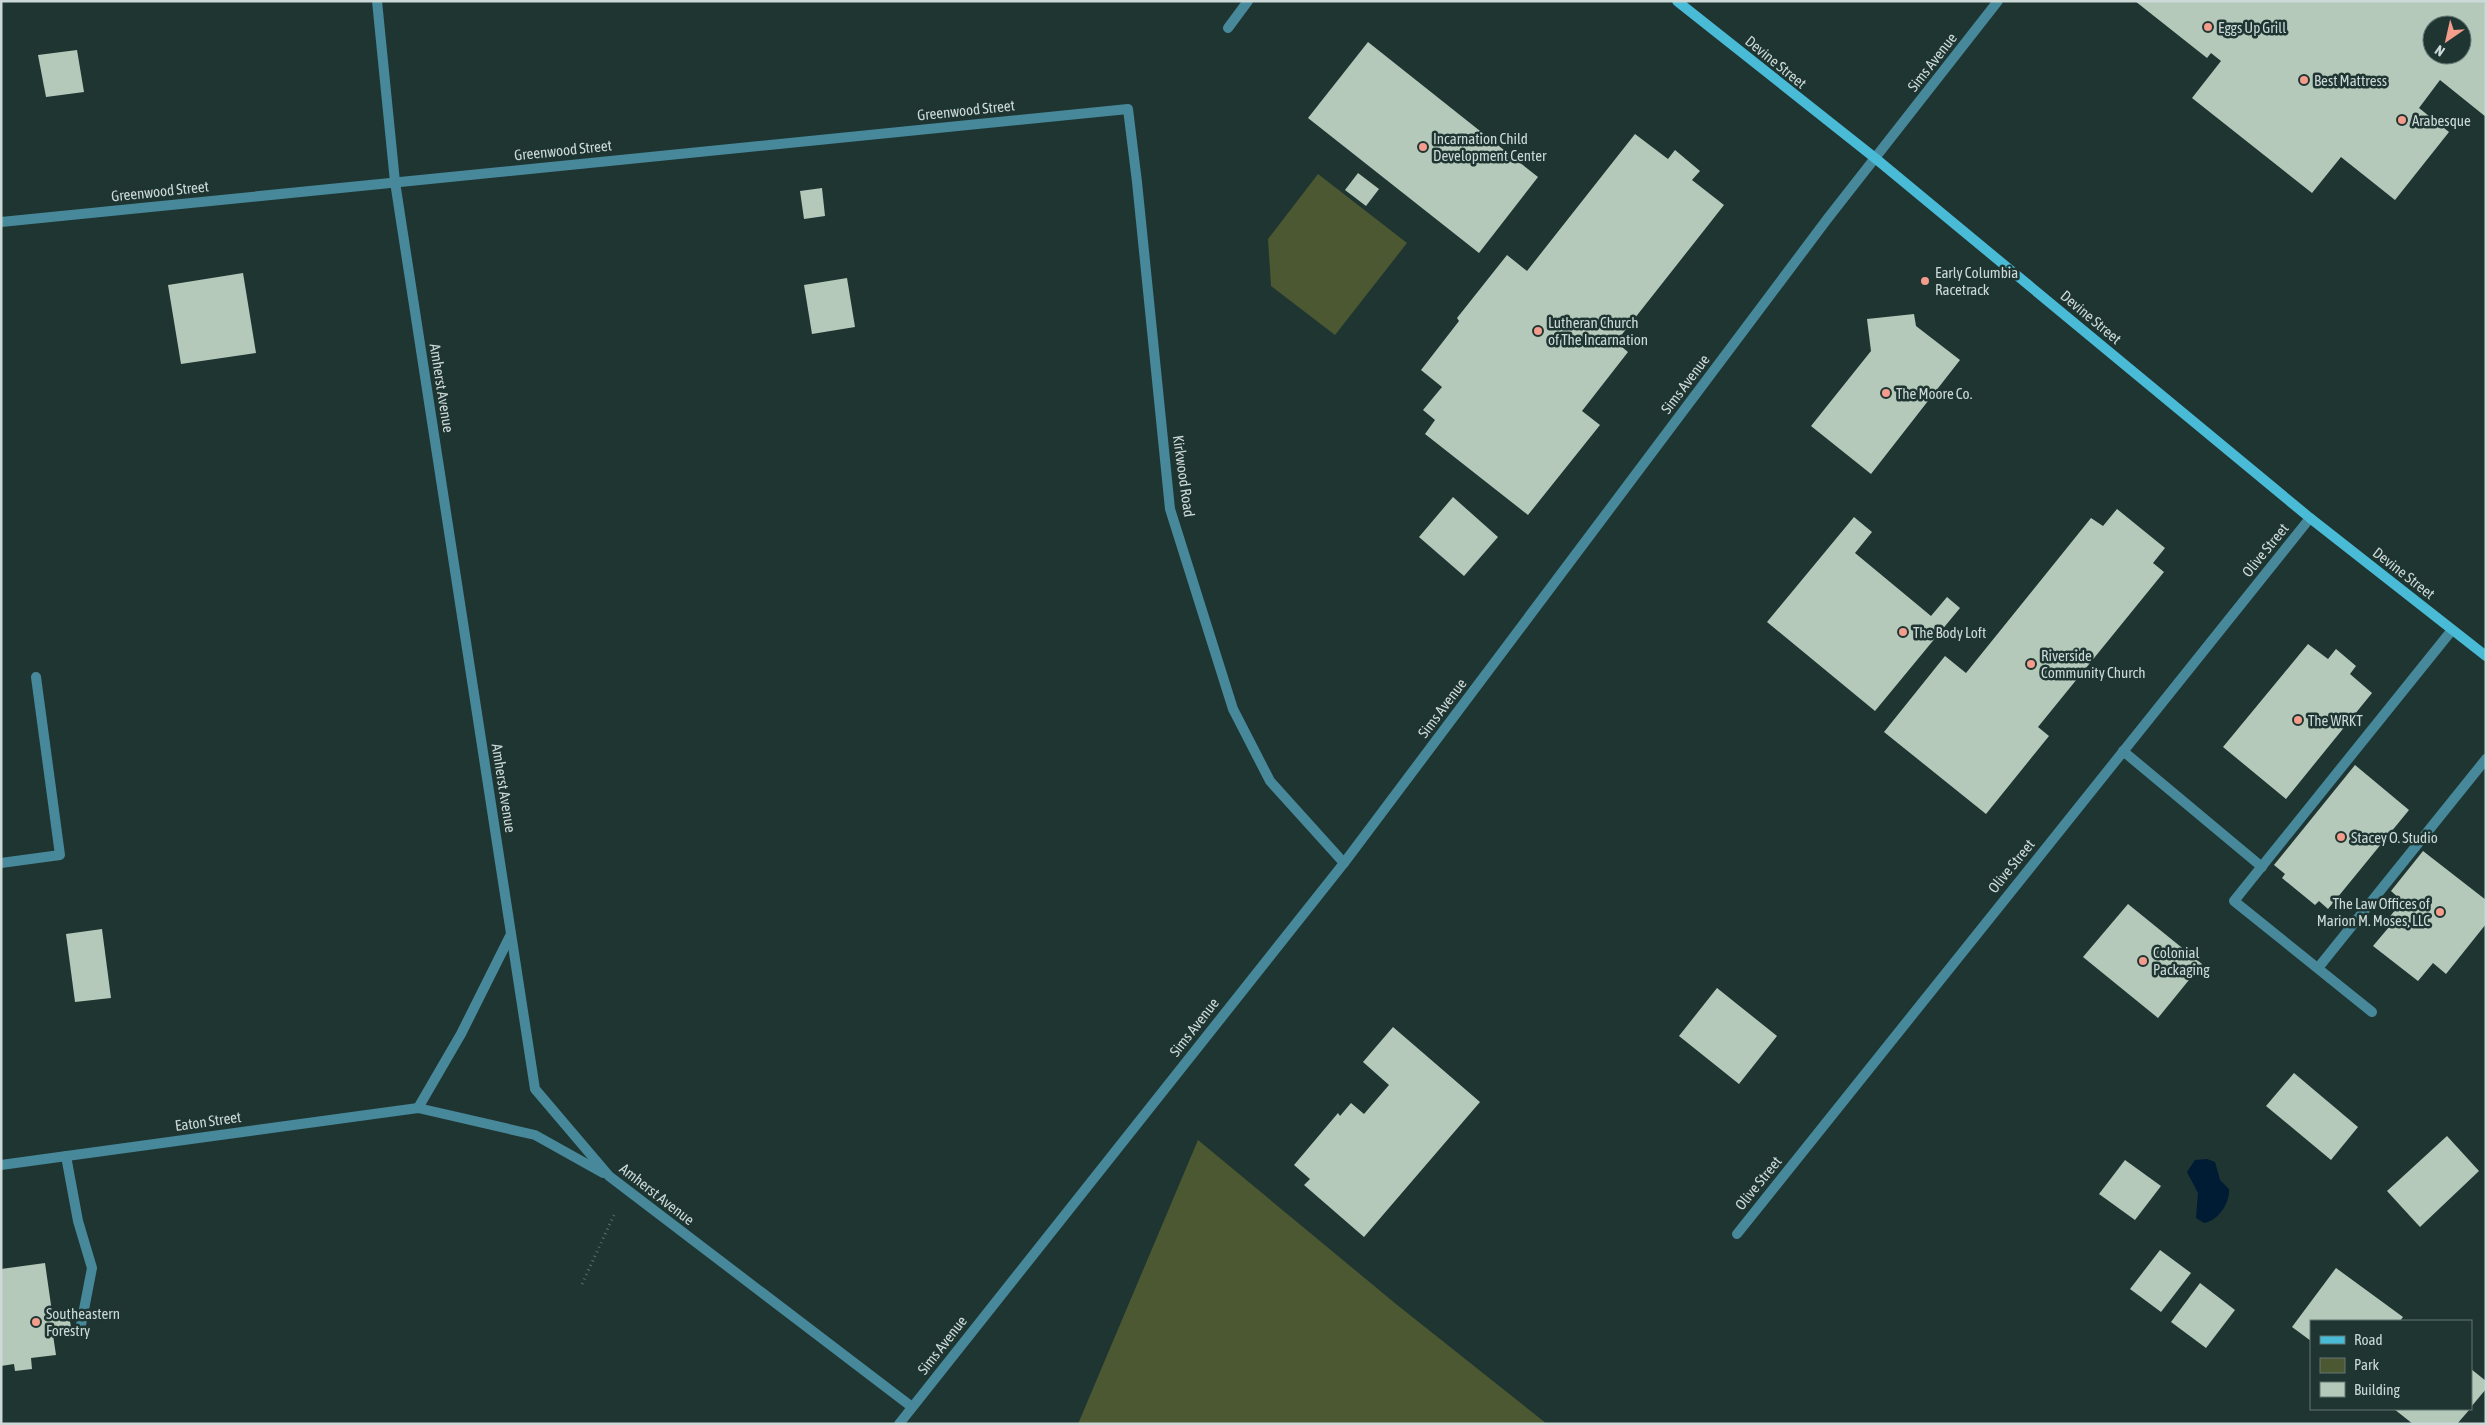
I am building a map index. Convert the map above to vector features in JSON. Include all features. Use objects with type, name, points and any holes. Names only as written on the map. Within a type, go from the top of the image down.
[{"type":"main road","name":"Devine Street","points":[[1677,1],[1875,158],[2310,518],[2486,656]]},
{"type":"street","name":"Amherst Avenue","points":[[377,1],[395,182],[535,1089],[609,1176],[912,1407]]},
{"type":"street","points":[[1228,28],[1248,1]]},
{"type":"street","name":"Sims Avenue","points":[[899,1424],[1344,863],[1822,226],[1998,1]]},
{"type":"street","name":"Greenwood Street","points":[[1,222],[1128,109]]},
{"type":"street","name":"Kirkwood Road","points":[[1128,109],[1170,509],[1233,708],[1270,781],[1344,863]]},
{"type":"street","name":"Olive Street","points":[[1737,1234],[2310,518]]},
{"type":"street","points":[[2372,1012],[2234,901],[2452,630]]},
{"type":"street","points":[[1,863],[60,855],[36,677]]},
{"type":"street","points":[[2123,751],[2262,867]]},
{"type":"street","points":[[2318,968],[2486,758]]},
{"type":"street","points":[[511,934],[461,1034],[418,1108],[535,1135],[609,1176]]},
{"type":"street","name":"Eaton Street","points":[[1,1165],[418,1108]]},
{"type":"street","points":[[66,1156],[78,1220],[92,1268],[80,1330]]},
{"type":"path","points":[[582,1284],[628,1191]]},
{"type":"green space","points":[[1318,174],[1407,243],[1335,335],[1271,286],[1268,239]]},
{"type":"green space","points":[[1198,1140],[1396,1304],[1547,1424],[1078,1424]]},
{"type":"water","points":[[2207,1159],[2215,1162],[2220,1180],[2229,1189],[2229,1194],[2225,1205],[2218,1215],[2209,1222],[2204,1223],[2196,1218],[2198,1193],[2187,1172],[2195,1160]]},
{"type":"building","name":"Best Mattress","points":[[2135,1],[2486,1],[2486,117],[2440,80],[2419,108],[2449,132],[2395,200],[2341,157],[2312,193],[2192,98],[2221,61],[2211,53],[2207,58]]},
{"type":"building","name":"Incarnation Child Development Center","points":[[1368,42],[1538,177],[1479,253],[1308,118]]},
{"type":"building","points":[[77,50],[84,92],[46,97],[38,55]]},
{"type":"building","name":"Lutheran Church of The Incarnation","points":[[1635,134],[1668,159],[1675,150],[1700,171],[1692,180],[1724,205],[1616,342],[1628,352],[1582,411],[1600,425],[1528,515],[1425,434],[1435,420],[1423,410],[1442,387],[1421,370],[1459,321],[1457,318],[1507,255],[1527,271]]},
{"type":"building","points":[[1358,173],[1379,189],[1366,206],[1345,190]]},
{"type":"building","points":[[822,188],[825,216],[804,219],[800,191]]},
{"type":"building","points":[[243,273],[256,353],[181,364],[168,285]]},
{"type":"building","points":[[847,278],[855,327],[812,334],[804,285]]},
{"type":"building","name":"The Moore Co.","points":[[1914,314],[1916,326],[1960,360],[1871,474],[1811,426],[1871,351],[1867,319]]},
{"type":"building","points":[[1453,497],[1498,537],[1464,576],[1419,537]]},
{"type":"building","name":"Riverside Community Church","points":[[2117,509],[2165,548],[2153,563],[2164,572],[2038,727],[2049,736],[1986,814],[1884,732],[1945,656],[1966,673],[2091,518],[2103,526]]},
{"type":"building","points":[[1854,517],[1872,532],[1855,553],[1931,616],[1947,597],[1960,608],[1875,711],[1767,622]]},
{"type":"building","name":"The WRKT","points":[[2308,644],[2328,659],[2336,649],[2356,666],[2350,674],[2372,693],[2286,799],[2223,747]]},
{"type":"building","name":"Stacey O. Studio","points":[[2355,765],[2409,810],[2328,909],[2319,901],[2315,905],[2282,878],[2285,874],[2274,865]]},
{"type":"building","name":"The Law Offices of Marion M. Moses, LLC","points":[[2423,851],[2486,900],[2486,924],[2446,974],[2433,963],[2418,981],[2373,946],[2389,927],[2385,923],[2402,901],[2391,891]]},
{"type":"building","name":"Colonial Packaging","points":[[2128,904],[2202,964],[2158,1018],[2083,957]]},
{"type":"building","points":[[102,929],[111,998],[75,1002],[66,934]]},
{"type":"building","points":[[1717,988],[1777,1036],[1739,1084],[1679,1036]]},
{"type":"building","points":[[1393,1027],[1480,1102],[1364,1237],[1304,1185],[1310,1179],[1294,1165],[1338,1113],[1340,1116],[1351,1103],[1364,1114],[1389,1085],[1363,1062]]},
{"type":"building","points":[[2294,1073],[2358,1127],[2331,1160],[2266,1106]]},
{"type":"building","points":[[2447,1136],[2479,1171],[2420,1227],[2387,1191]]},
{"type":"building","points":[[2125,1160],[2161,1186],[2135,1220],[2099,1194]]},
{"type":"building","points":[[2160,1250],[2191,1273],[2161,1312],[2130,1289]]},
{"type":"building","name":"Southeastern Forestry","points":[[45,1263],[52,1312],[68,1310],[72,1333],[53,1335],[56,1355],[31,1358],[32,1369],[15,1371],[14,1364],[1,1366],[1,1269]]},
{"type":"building","points":[[2336,1268],[2403,1317],[2401,1320],[2310,1320],[2310,1340],[2292,1327]]},
{"type":"building","points":[[2200,1283],[2235,1310],[2206,1348],[2171,1322]]},
{"type":"building","points":[[2472,1370],[2486,1381],[2486,1389],[2472,1406]]},
{"type":"building","points":[[2395,1410],[2469,1410],[2457,1424],[2413,1424]]},
{"type":"place","name":"Eggs Up Grill","points":[[2208,27]]},
{"type":"place","name":"Best Mattress","points":[[2304,80]]},
{"type":"place","name":"Arabesque","points":[[2402,120]]},
{"type":"place","name":"Incarnation Child Development Center","points":[[1423,147]]},
{"type":"place","name":"Early Columbia Racetrack","points":[[1925,281]]},
{"type":"place","name":"Lutheran Church of The Incarnation","points":[[1538,331]]},
{"type":"place","name":"The Moore Co.","points":[[1886,393]]},
{"type":"place","name":"The Body Loft","points":[[1903,632]]},
{"type":"place","name":"Riverside Community Church","points":[[2031,664]]},
{"type":"place","name":"The WRKT","points":[[2298,720]]},
{"type":"place","name":"Stacey O. Studio","points":[[2341,837]]},
{"type":"place","name":"The Law Offices of Marion M. Moses, LLC","points":[[2440,912]]},
{"type":"place","name":"Colonial Packaging","points":[[2143,961]]},
{"type":"place","name":"Southeastern Forestry","points":[[36,1322]]}]
